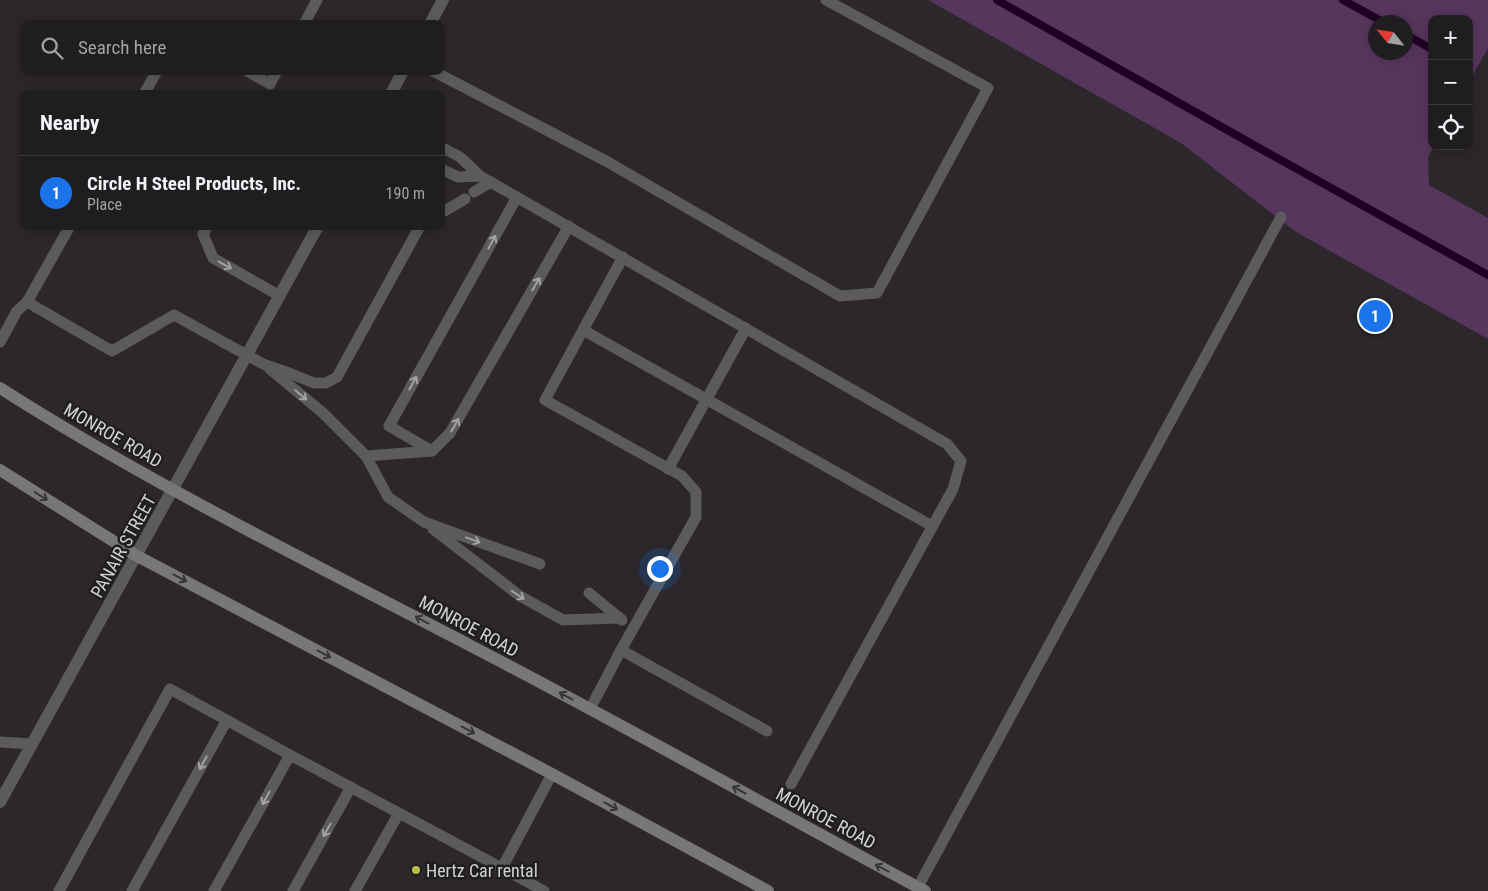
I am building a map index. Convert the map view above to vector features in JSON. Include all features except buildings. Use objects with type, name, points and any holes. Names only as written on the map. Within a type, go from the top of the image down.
[{"type":"main road","name":"MONROE ROAD","points":[[0,388],[173,491],[590,708],[921,889]]},
{"type":"main road","points":[[0,470],[137,556],[552,774],[768,891]]},
{"type":"street","points":[[432,20],[443,0]]},
{"type":"street","points":[[393,90],[402,75]]},
{"type":"street","name":"PANAIR STREET","points":[[0,802],[316,230]]},
{"type":"lane","points":[[306,20],[317,0]]},
{"type":"lane","points":[[441,75],[606,161],[840,296],[877,293],[988,88],[826,0]]},
{"type":"lane","points":[[146,90],[154,75]]},
{"type":"lane","points":[[254,75],[270,84],[275,75]]},
{"type":"lane","points":[[445,149],[460,157],[480,176],[947,444],[960,462],[953,489],[791,784]]},
{"type":"lane","points":[[445,170],[458,177],[480,176]]},
{"type":"lane","points":[[445,211],[491,182]]},
{"type":"lane","points":[[432,451],[389,426],[517,197]]},
{"type":"lane","points":[[921,889],[1281,218]]},
{"type":"lane","points":[[366,456],[432,451],[450,432],[569,226]]},
{"type":"lane","points":[[0,342],[17,310],[27,302],[68,230]]},
{"type":"lane","points":[[206,230],[204,234],[213,258],[280,296]]},
{"type":"lane","points":[[263,364],[314,383],[326,383],[337,377],[418,230]]},
{"type":"lane","points":[[590,708],[696,516],[696,492],[682,476],[544,400],[623,257]]},
{"type":"lane","points":[[27,302],[112,351],[174,315],[263,364],[323,413],[366,456],[388,497],[424,522],[520,596],[563,620],[619,618]]},
{"type":"lane","points":[[668,469],[746,328]]},
{"type":"lane","points":[[584,330],[932,526]]},
{"type":"lane","points":[[424,522],[540,564]]},
{"type":"lane","points":[[589,593],[619,618],[635,626]]},
{"type":"lane","points":[[621,650],[767,731]]},
{"type":"lane","points":[[59,891],[170,689],[544,891]]},
{"type":"lane","points":[[132,891],[227,720]]},
{"type":"lane","points":[[0,742],[32,744]]},
{"type":"lane","points":[[214,891],[290,755]]},
{"type":"lane","points":[[502,868],[552,774]]},
{"type":"lane","points":[[293,891],[351,787]]},
{"type":"lane","points":[[356,891],[399,813]]},
{"type":"shaded area","points":[[928,0],[1488,0],[1488,48],[1473,75],[1473,15],[1428,15],[1428,150],[1432,150],[1428,157],[1429,185],[1488,218],[1488,339],[1296,232],[1181,143]]},
{"type":"waterway","points":[[997,0],[1488,275]]},
{"type":"waterway","points":[[1343,0],[1370,15]]},
{"type":"waterway","points":[[1413,39],[1428,47]]},
{"type":"place","name":"Circle H Steel Products, Inc.","points":[[1375,316]]},
{"type":"place","name":"Hertz Car rental","points":[[416,870]]}]
